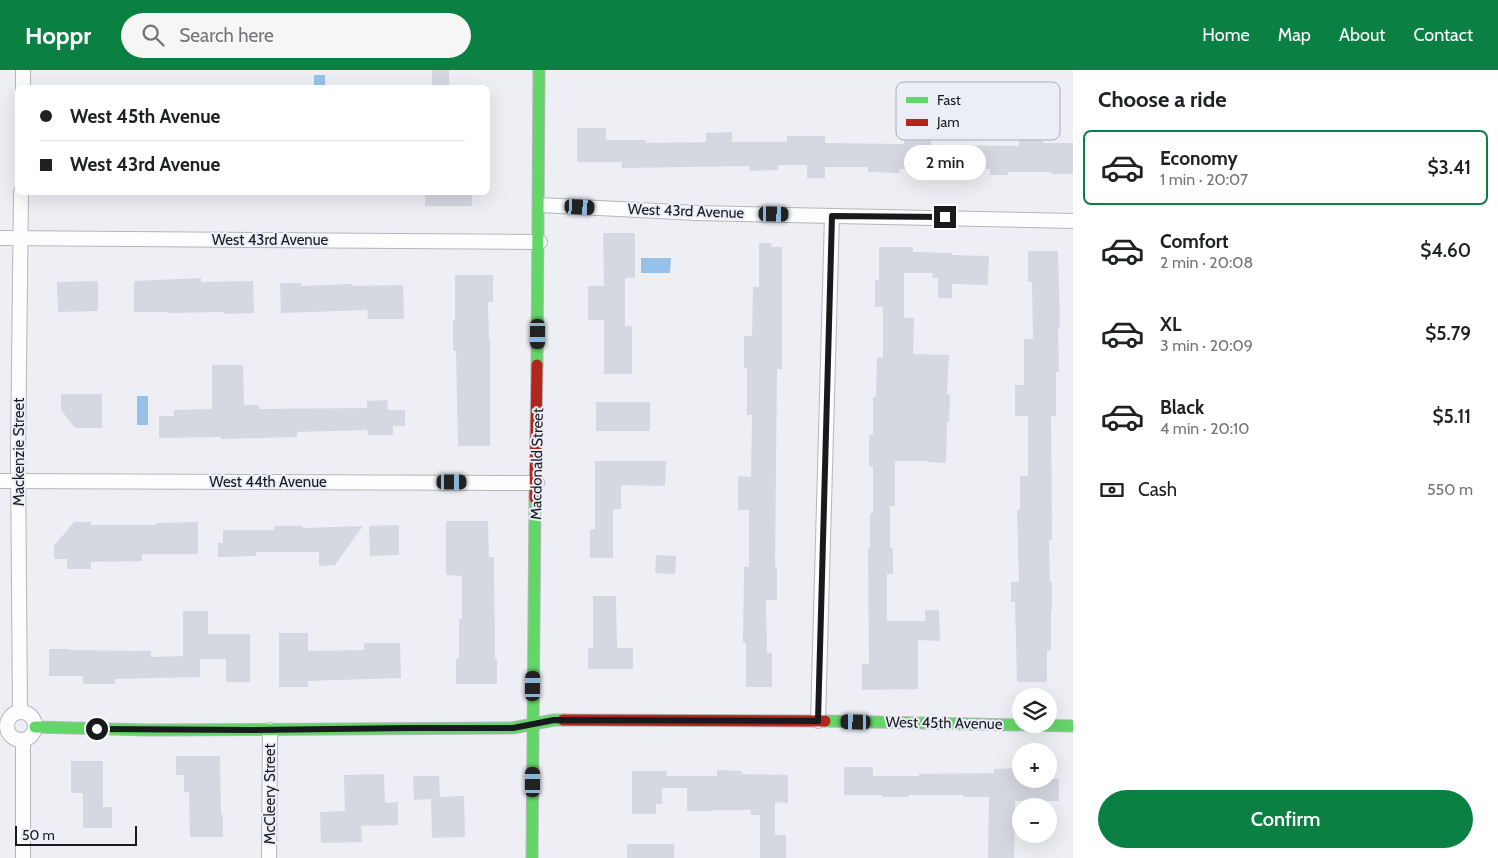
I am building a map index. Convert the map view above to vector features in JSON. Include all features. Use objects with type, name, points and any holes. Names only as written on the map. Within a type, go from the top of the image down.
[{"type":"street","points":[[23,70],[23,85]]},
{"type":"street","name":"Macdonald Street","points":[[532,858],[540,242],[539,70]]},
{"type":"street","name":"Mackenzie Street","points":[[20,712],[18,481],[21,195]]},
{"type":"street","name":"West 43rd Avenue","points":[[540,205],[832,216],[1073,220]]},
{"type":"street","points":[[818,721],[832,216]]},
{"type":"street","name":"West 43rd Avenue","points":[[0,238],[540,242]]},
{"type":"street","name":"West 44th Avenue","points":[[0,481],[537,483]]},
{"type":"street","points":[[20,712],[31,716],[35,727],[31,736],[22,740],[12,737],[4,727],[11,717],[20,712]]},
{"type":"street","name":"West 45th Avenue","points":[[35,727],[148,730],[513,728],[554,720],[818,721],[1073,726]]},
{"type":"street","name":"McCleery Street","points":[[269,858],[270,730]]},
{"type":"street","points":[[22,740],[23,858]]},
{"type":"water","points":[[314,75],[325,75],[325,85],[314,85]]},
{"type":"water","points":[[641,258],[671,258],[670,273],[641,273]]},
{"type":"water","points":[[137,396],[148,396],[148,425],[137,425]]},
{"type":"building","points":[[432,70],[449,70],[449,85],[432,85]]},
{"type":"building","points":[[577,128],[606,128],[606,140],[646,140],[646,143],[706,142],[706,133],[732,132],[732,142],[787,142],[787,136],[825,136],[825,143],[904,144],[904,140],[931,140],[931,145],[1019,146],[1019,140],[1043,140],[1043,143],[1073,143],[1073,174],[1008,172],[1008,175],[990,175],[990,169],[899,169],[899,173],[868,172],[868,167],[825,167],[825,178],[807,178],[807,165],[778,165],[778,170],[750,171],[750,166],[622,168],[622,162],[577,162]]},
{"type":"building","points":[[425,195],[472,195],[472,206],[425,206]]},
{"type":"building","points":[[603,233],[635,233],[635,278],[625,278],[625,326],[632,326],[632,374],[604,374],[604,320],[588,320],[588,286],[604,286]]},
{"type":"building","points":[[759,243],[771,243],[771,247],[782,247],[782,369],[777,369],[775,567],[777,567],[777,600],[766,600],[767,653],[772,653],[772,687],[746,687],[746,643],[743,643],[744,567],[749,567],[749,510],[738,510],[738,476],[751,477],[752,415],[747,415],[747,368],[744,368],[744,336],[752,336],[753,287],[759,287]]},
{"type":"building","points":[[879,247],[913,247],[913,252],[989,256],[988,285],[952,284],[952,298],[938,298],[938,278],[932,278],[933,273],[904,273],[904,318],[914,318],[913,354],[949,355],[947,394],[950,394],[946,463],[895,461],[895,506],[890,506],[890,548],[893,548],[893,574],[887,574],[887,621],[925,621],[925,610],[939,610],[940,641],[918,640],[918,689],[862,690],[862,664],[869,664],[868,548],[870,548],[870,513],[873,513],[873,466],[869,466],[869,435],[873,435],[873,397],[876,397],[877,358],[883,358],[883,307],[875,307],[875,280],[879,280]]},
{"type":"building","points":[[1028,251],[1058,251],[1059,372],[1056,372],[1056,416],[1051,416],[1052,540],[1049,540],[1052,610],[1051,650],[1047,650],[1047,682],[1017,682],[1015,602],[1011,602],[1011,582],[1019,582],[1017,510],[1020,510],[1020,476],[1028,476],[1028,416],[1015,416],[1015,385],[1024,385],[1024,339],[1033,339],[1032,282],[1028,282]]},
{"type":"building","points":[[455,275],[493,275],[493,302],[488,302],[490,446],[458,446],[456,351],[453,351]]},
{"type":"building","points":[[201,278],[201,282],[253,281],[254,313],[134,312],[134,281]]},
{"type":"building","points":[[98,281],[98,311],[58,312],[57,282]]},
{"type":"building","points":[[280,283],[301,283],[301,286],[403,285],[404,319],[368,319],[367,310],[281,313]]},
{"type":"building","points":[[212,365],[243,365],[244,405],[259,405],[259,409],[367,408],[367,401],[387,400],[388,410],[405,410],[405,426],[393,426],[393,435],[368,435],[367,430],[297,432],[297,437],[159,438],[159,416],[174,416],[174,410],[212,409]]},
{"type":"building","points":[[61,394],[102,394],[102,428],[75,428],[61,410]]},
{"type":"building","points":[[596,402],[650,402],[650,431],[596,431]]},
{"type":"building","points":[[595,461],[666,461],[665,486],[621,485],[621,509],[613,509],[613,558],[590,558],[590,530],[595,529]]},
{"type":"building","points":[[446,521],[488,521],[489,557],[494,557],[497,684],[456,684],[456,659],[459,659],[459,619],[462,619],[462,576],[446,575]]},
{"type":"building","points":[[74,522],[91,522],[91,525],[156,525],[156,523],[198,522],[198,554],[142,554],[142,561],[91,562],[91,569],[67,569],[67,559],[54,559],[54,546]]},
{"type":"building","points":[[399,525],[399,555],[370,556],[369,526]]},
{"type":"building","points":[[274,526],[303,526],[303,528],[363,526],[335,565],[319,566],[319,552],[256,552],[256,556],[218,557],[218,543],[223,543],[223,530],[274,530]]},
{"type":"building","points":[[656,555],[676,556],[675,574],[655,573]]},
{"type":"building","points":[[593,596],[616,596],[617,648],[633,648],[633,669],[588,669],[588,648],[593,648]]},
{"type":"building","points":[[183,611],[208,611],[208,634],[250,634],[250,682],[226,682],[226,659],[200,659],[200,677],[115,679],[115,684],[83,684],[83,676],[49,676],[49,649],[151,651],[151,657],[183,656]]},
{"type":"building","points":[[279,633],[308,633],[308,651],[364,650],[364,643],[400,643],[401,678],[308,681],[308,687],[279,687]]},
{"type":"building","points":[[176,756],[220,756],[223,837],[190,837],[189,792],[184,792],[184,775],[176,775]]},
{"type":"building","points":[[71,761],[103,761],[103,807],[112,807],[112,828],[83,828],[83,793],[71,793]]},
{"type":"building","points":[[844,767],[873,767],[873,776],[994,773],[994,769],[1012,768],[1012,788],[1057,788],[1057,779],[1059,779],[1059,801],[1057,801],[1057,798],[1012,798],[1014,858],[988,858],[989,797],[963,797],[963,795],[882,797],[882,795],[844,795]]},
{"type":"building","points":[[717,770],[742,771],[742,774],[788,775],[788,803],[775,802],[775,835],[786,835],[786,858],[760,858],[760,815],[751,815],[751,810],[687,811],[687,788],[662,788],[662,804],[656,804],[656,814],[632,814],[632,771],[667,771],[667,776],[717,776]]},
{"type":"building","points":[[384,774],[385,803],[398,802],[398,825],[361,826],[362,842],[321,843],[320,812],[345,811],[344,775]]},
{"type":"building","points":[[413,776],[439,776],[440,797],[464,796],[465,837],[432,838],[431,799],[414,800]]},
{"type":"building","points":[[627,844],[674,844],[674,858],[627,858]]},
{"type":"traffic: fast","points":[[537,365],[539,70]]},
{"type":"traffic: fast","points":[[532,858],[535,498]]},
{"type":"traffic: fast","points":[[35,727],[148,730],[513,728],[563,720]]},
{"type":"traffic: fast","points":[[825,721],[1073,726]]},
{"type":"traffic: jam","points":[[535,498],[537,365]]},
{"type":"traffic: jam","points":[[563,720],[825,721]]},
{"type":"route","points":[[97,729],[513,728],[554,720],[818,721],[832,216],[945,217]]}]
